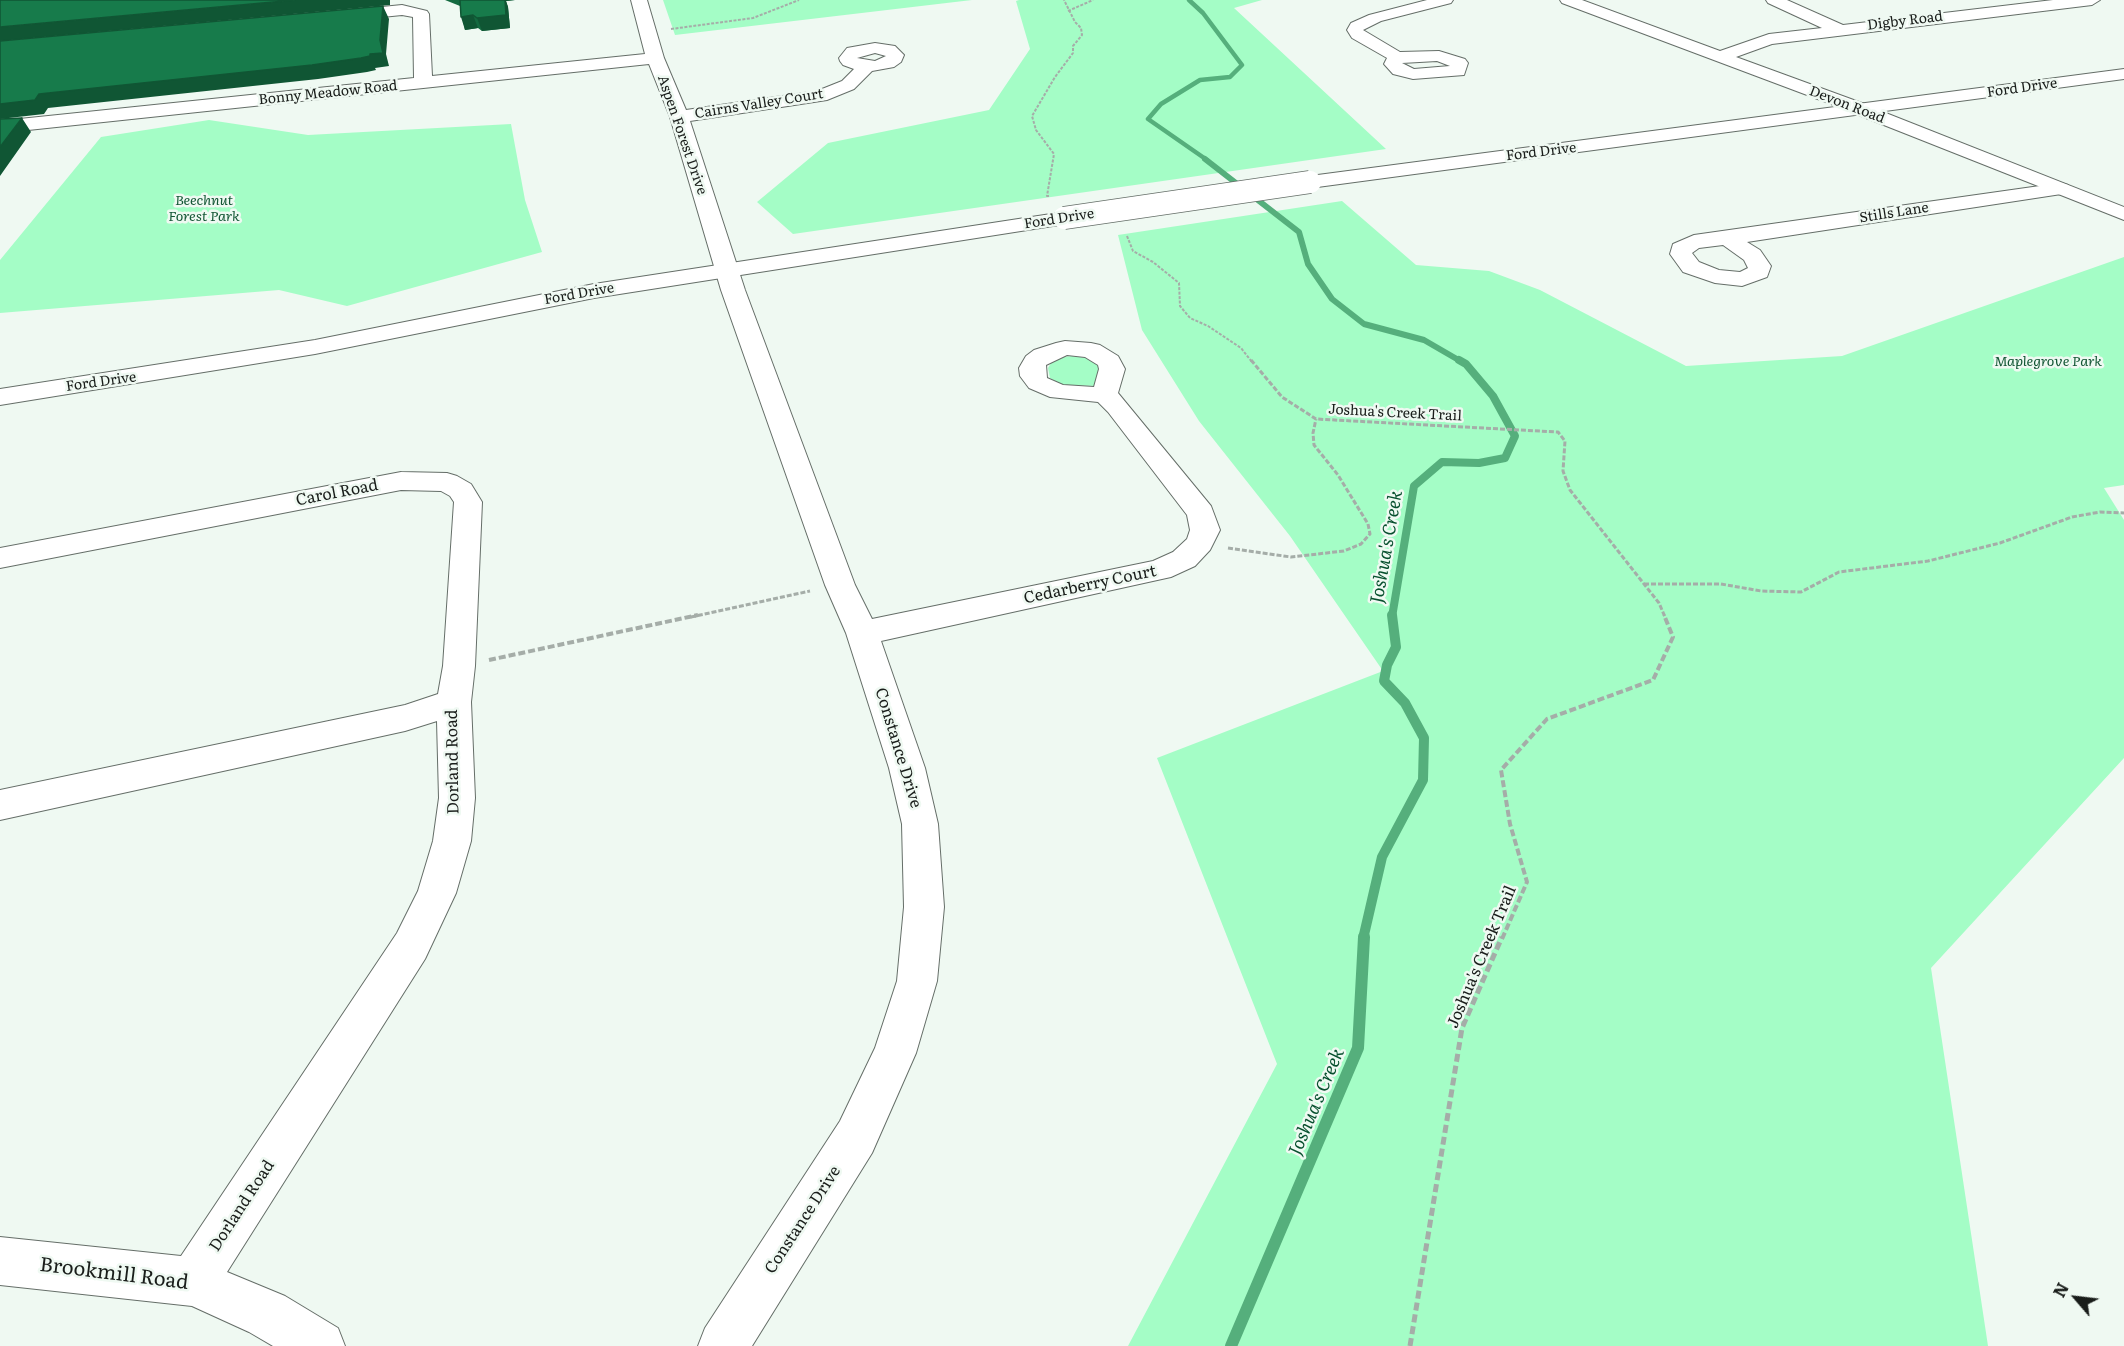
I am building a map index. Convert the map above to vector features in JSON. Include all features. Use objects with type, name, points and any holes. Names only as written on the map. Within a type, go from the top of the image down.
[{"type":"street","name":"Aspen Forest Drive","points":[[639,0],[655,58],[679,117],[726,269]]},
{"type":"street","points":[[1398,58],[1359,35],[1355,30],[1357,26],[1375,18],[1445,0]]},
{"type":"street","name":"Devon Road","points":[[1568,0],[1863,110],[2124,214]]},
{"type":"street","points":[[1774,0],[1838,29]]},
{"type":"street","name":"Digby Road","points":[[1720,57],[1769,39],[2092,0]]},
{"type":"street","points":[[325,17],[402,10],[421,14],[423,83]]},
{"type":"street","name":"Bonny Meadow Road","points":[[0,127],[655,58]]},
{"type":"street","name":"Cairns Valley Court","points":[[679,117],[821,96],[848,85],[867,66]]},
{"type":"street","name":"Ford Drive","points":[[0,397],[315,347],[518,305],[726,269],[935,240],[1064,218],[1310,182],[2124,74]]},
{"type":"street","name":"Stills Lane","points":[[1727,238],[2061,189]]},
{"type":"street","name":"Constance Drive","points":[[723,1346],[856,1137],[896,1053],[917,981],[924,907],[920,824],[907,768],[862,633],[840,585],[726,269]]},
{"type":"street","points":[[1105,395],[1117,406],[1201,513],[1205,530],[1200,543]]},
{"type":"street","name":"Carol Road","points":[[0,558],[401,481],[447,482],[461,490],[468,502],[456,684]]},
{"type":"street","name":"Cedarberry Court","points":[[862,633],[1160,570],[1184,559],[1200,543]]},
{"type":"street","name":"Dorland Road","points":[[0,805],[405,718],[456,684]]},
{"type":"street","name":"Dorland Road","points":[[193,1282],[411,946],[437,893],[452,841],[457,798],[456,684]]},
{"type":"street","name":"Brookmill Road","points":[[0,1261],[193,1282],[267,1314],[320,1346]]},
{"type":"path","points":[[649,31],[731,23],[753,18],[799,0]]},
{"type":"path","points":[[1058,197],[1047,196],[1054,154],[1036,130],[1032,116],[1055,77],[1073,53],[1073,46],[1082,35],[1081,28],[1068,11],[1064,0]]},
{"type":"path","points":[[1068,11],[1093,0]]},
{"type":"path","points":[[757,11],[769,11]]},
{"type":"path","name":"Joshua's Creek Trail","points":[[1121,231],[1129,238],[1133,251],[1154,262],[1179,283],[1180,306],[1190,318],[1208,326],[1241,348],[1282,397],[1316,419],[1558,432],[1565,441],[1563,471],[1570,490],[1659,603],[1673,637],[1653,680],[1547,719],[1501,770],[1510,824],[1527,882],[1462,1028],[1410,1346]]},
{"type":"path","points":[[1200,543],[1291,557],[1344,551],[1361,544],[1370,534],[1368,524],[1338,475],[1314,446],[1313,433],[1316,419]]},
{"type":"path","points":[[1643,584],[1721,584],[1761,591],[1801,592],[1839,572],[1928,561],[2000,543],[2072,517],[2100,512],[2124,513]]},
{"type":"path","points":[[456,684],[840,585]]},
{"type":"green space","points":[[663,0],[972,0],[675,35]]},
{"type":"green space","points":[[1262,0],[1234,8],[1386,149],[793,234],[757,202],[828,143],[989,110],[1030,49],[1016,1]]},
{"type":"green space","name":"Beechnut Forest Park","points":[[209,120],[308,135],[511,124],[525,200],[542,252],[347,306],[279,290],[0,313],[0,260],[101,137]]},
{"type":"green space","name":"Maplegrove Park","points":[[1342,201],[1416,265],[1489,271],[1540,290],[1686,366],[1842,356],[2124,257],[2124,485],[2104,488],[2124,520],[2124,758],[1931,968],[1988,1346],[1128,1346],[1277,1064],[1157,758],[1383,671],[1290,536],[1199,421],[1142,330],[1118,235]]},
{"type":"green space","points":[[1063,357],[1088,358],[1099,366],[1101,371],[1096,386],[1063,385],[1050,378],[1048,368],[1051,363]]},
{"type":"building","points":[[0,0],[295,0],[0,27]]},
{"type":"building","points":[[460,0],[505,0],[506,15],[461,17]]},
{"type":"building","points":[[383,6],[380,40],[383,53],[312,65],[39,94],[35,100],[0,104],[0,41]]},
{"type":"building","points":[[22,118],[0,147],[0,119]]},
{"type":"waterway","name":"Joshua's Creek","points":[[1189,0],[1203,13],[1242,65],[1230,77],[1200,80],[1161,104],[1148,119],[1207,160]]},
{"type":"waterway","name":"Joshua's Creek","points":[[1205,159],[1299,232],[1308,264],[1332,299],[1364,324],[1424,340],[1462,362]]},
{"type":"waterway","name":"Joshua's Creek","points":[[1392,616],[1414,486],[1442,462],[1479,463],[1505,458],[1515,436],[1493,396],[1466,364],[1459,360]]},
{"type":"waterway","name":"Joshua's Creek","points":[[1363,939],[1382,857],[1423,780],[1424,738],[1405,703],[1384,681],[1387,665],[1396,647],[1392,616]]},
{"type":"waterway","name":"Joshua's Creek","points":[[1231,1346],[1358,1048],[1364,937]]}]
